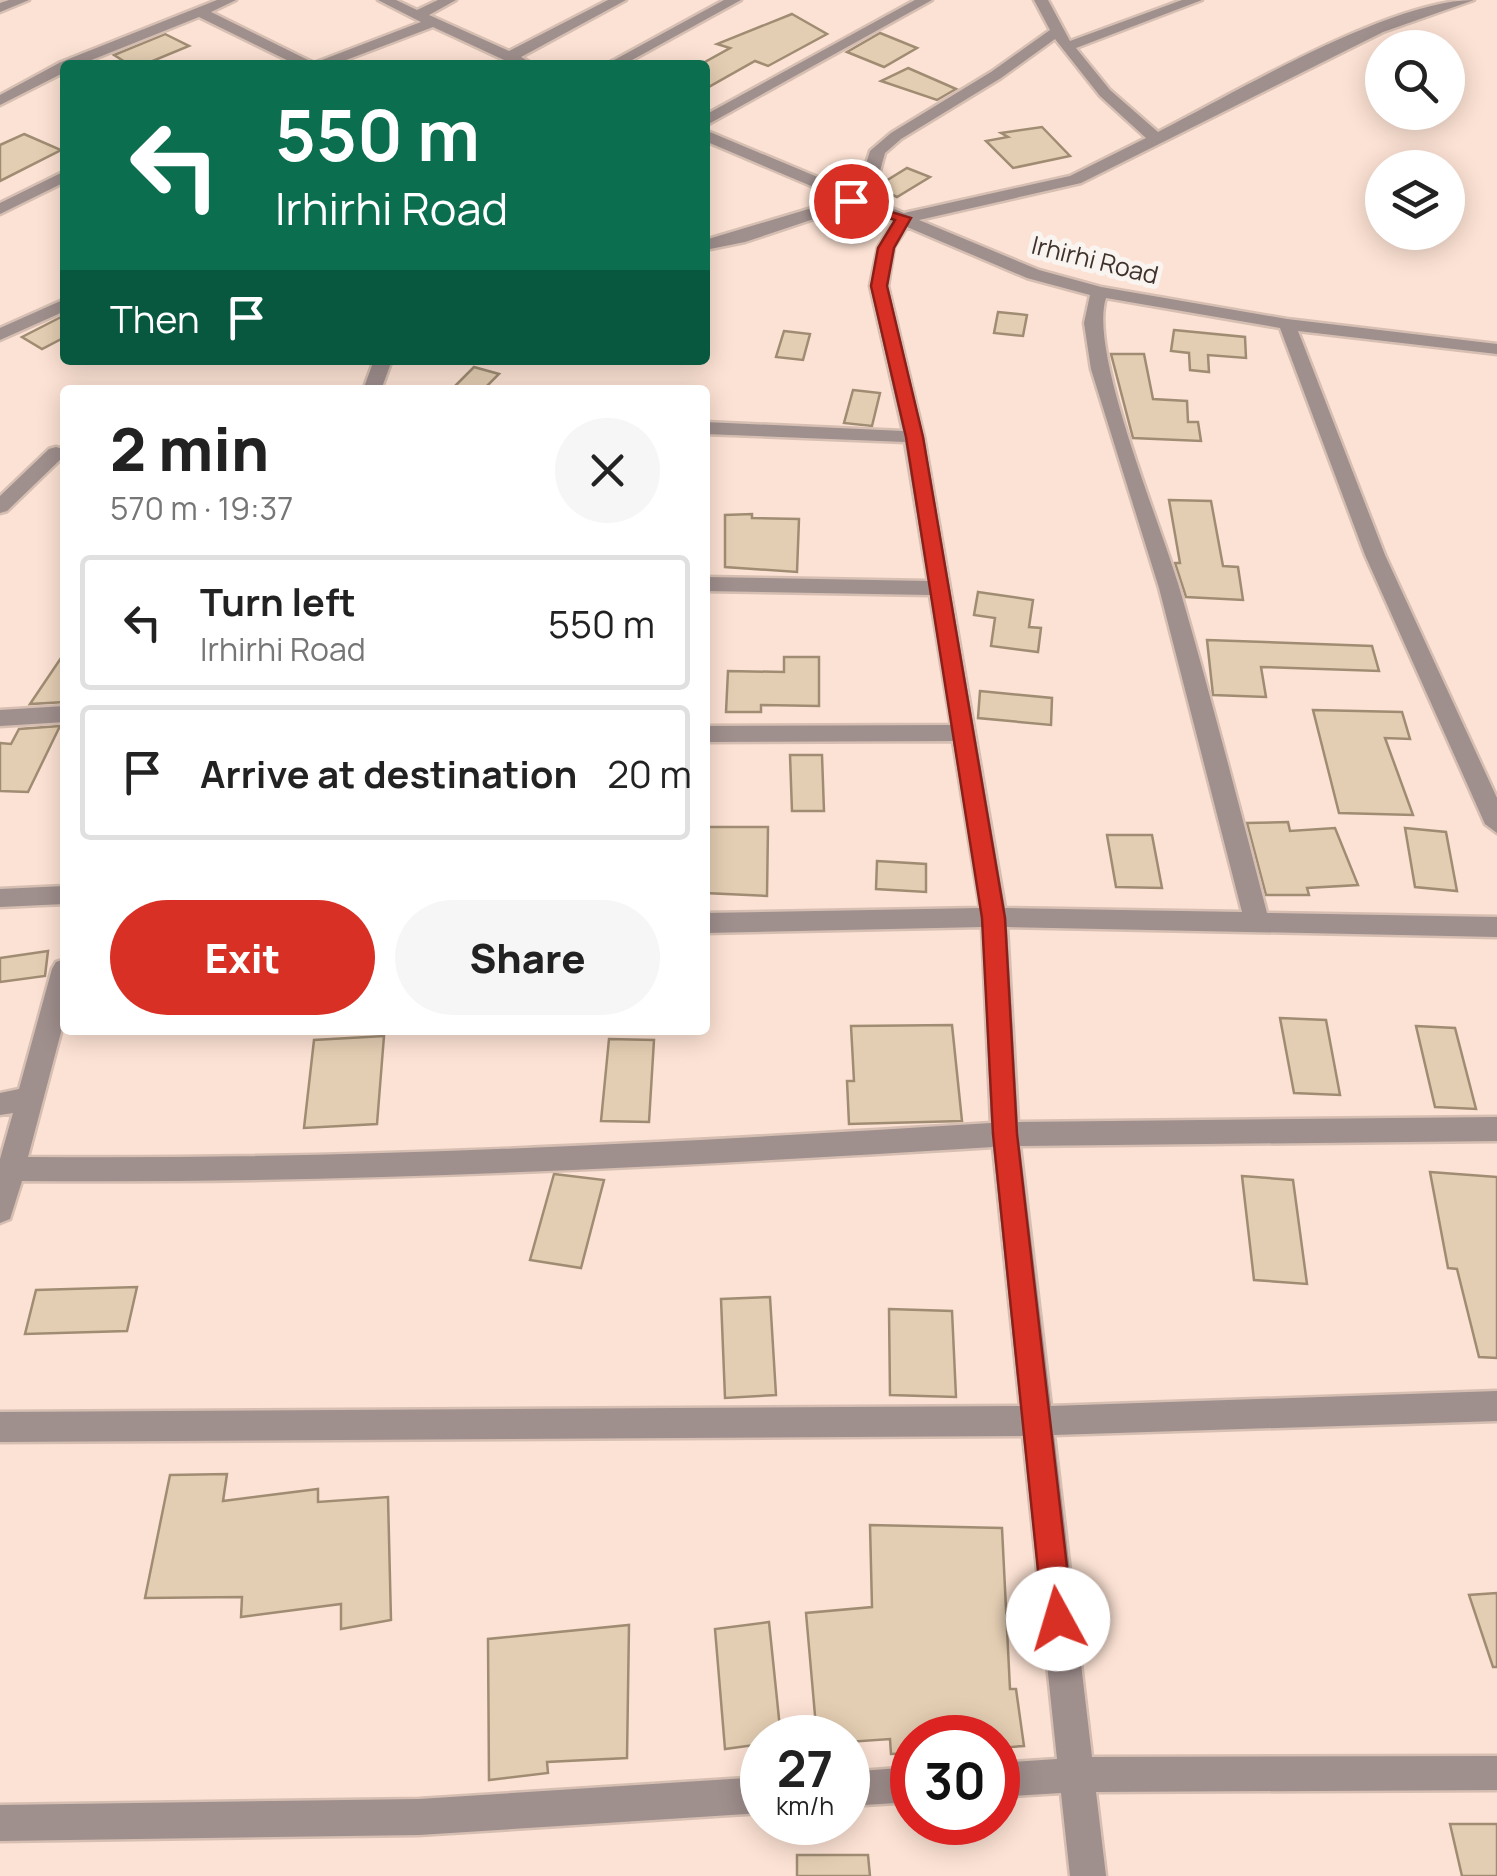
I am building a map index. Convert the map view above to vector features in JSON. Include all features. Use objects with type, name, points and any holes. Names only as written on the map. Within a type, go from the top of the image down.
[{"type":"street","points":[[0,8],[22,0]]},
{"type":"street","points":[[78,60],[229,0]]},
{"type":"street","points":[[385,0],[516,60]]},
{"type":"street","points":[[417,15],[449,0]]},
{"type":"street","points":[[509,57],[619,0]]},
{"type":"street","points":[[621,60],[734,0]]},
{"type":"street","points":[[710,119],[925,0]]},
{"type":"street","points":[[1041,0],[1066,47],[1113,104],[1157,139]]},
{"type":"street","points":[[1066,47],[1195,0]]},
{"type":"street","points":[[1088,1876],[1005,1134],[994,918],[914,437],[879,286],[886,248],[904,218],[1075,180],[1378,29],[1468,0]]},
{"type":"street","points":[[198,11],[298,60]]},
{"type":"street","points":[[333,60],[432,22]]},
{"type":"street","points":[[710,243],[739,238],[851,201],[870,178],[878,151],[896,136],[996,75],[1056,32]]},
{"type":"street","points":[[0,102],[60,68]]},
{"type":"street","name":"Irhirhi Road","points":[[710,138],[851,201],[904,218],[1033,274],[1100,292],[1288,324],[1497,349]]},
{"type":"street","points":[[0,209],[60,179]]},
{"type":"street","points":[[1100,292],[1091,308],[1094,342],[1112,419],[1144,500],[1199,690],[1258,924]]},
{"type":"street","points":[[0,335],[60,306]]},
{"type":"street","points":[[1288,324],[1375,555],[1497,824]]},
{"type":"street","points":[[710,428],[914,437]]},
{"type":"street","points":[[0,508],[56,452]]},
{"type":"street","points":[[710,584],[939,588]]},
{"type":"street","points":[[0,718],[60,714]]},
{"type":"street","points":[[710,734],[961,733]]},
{"type":"street","points":[[0,898],[60,895]]},
{"type":"street","points":[[710,923],[994,918],[1497,928]]},
{"type":"street","points":[[0,1210],[60,988]]},
{"type":"street","points":[[0,1104],[30,1099]]},
{"type":"street","points":[[11,1169],[226,1172],[704,1154],[1005,1134],[1497,1130]]},
{"type":"street","points":[[0,1426],[1036,1421],[1497,1406]]},
{"type":"street","points":[[1020,1778],[1076,1774],[1497,1772]]},
{"type":"street","points":[[0,1823],[419,1818],[740,1796]]},
{"type":"building","points":[[792,14],[827,34],[768,66],[755,61],[710,86],[709,60],[730,48],[717,44]]},
{"type":"building","points":[[880,33],[917,48],[884,67],[847,52]]},
{"type":"building","points":[[165,34],[189,46],[155,60],[122,60],[114,55]]},
{"type":"building","points":[[908,68],[956,89],[937,100],[881,81]]},
{"type":"building","points":[[1042,127],[1070,156],[1013,168],[986,141],[1008,137],[1001,133]]},
{"type":"building","points":[[24,134],[60,151],[0,181],[0,145]]},
{"type":"building","points":[[907,168],[930,177],[897,197],[876,187]]},
{"type":"building","points":[[998,312],[1027,315],[1023,336],[994,333]]},
{"type":"building","points":[[60,318],[60,340],[42,349],[22,337]]},
{"type":"building","points":[[1174,330],[1245,337],[1246,358],[1208,355],[1209,372],[1190,370],[1189,353],[1171,351]]},
{"type":"building","points":[[784,331],[810,334],[803,360],[776,357]]},
{"type":"building","points":[[1111,354],[1144,354],[1153,399],[1187,401],[1188,422],[1198,422],[1201,441],[1133,438]]},
{"type":"building","points":[[474,367],[499,374],[488,385],[456,385]]},
{"type":"building","points":[[853,390],[880,393],[872,426],[844,423]]},
{"type":"building","points":[[1169,500],[1211,501],[1223,566],[1238,567],[1243,600],[1186,597],[1175,563],[1180,563]]},
{"type":"building","points":[[752,514],[752,518],[799,519],[797,572],[725,567],[725,515]]},
{"type":"building","points":[[978,592],[1033,600],[1029,627],[1041,628],[1038,652],[991,646],[995,618],[974,615]]},
{"type":"building","points":[[1207,640],[1372,646],[1379,671],[1261,667],[1266,697],[1213,695]]},
{"type":"building","points":[[784,657],[819,657],[819,706],[761,705],[761,712],[726,712],[728,671],[784,672]]},
{"type":"building","points":[[60,659],[60,702],[30,704]]},
{"type":"building","points":[[980,691],[1052,698],[1051,725],[978,718]]},
{"type":"building","points":[[1313,710],[1402,712],[1410,739],[1385,738],[1413,815],[1339,813]]},
{"type":"building","points":[[60,726],[28,792],[0,791],[0,743],[11,744],[19,729]]},
{"type":"building","points":[[790,755],[822,755],[824,811],[792,811]]},
{"type":"building","points":[[1288,822],[1290,831],[1335,828],[1358,885],[1307,888],[1309,895],[1266,895],[1247,823]]},
{"type":"building","points":[[710,827],[768,827],[767,896],[710,893]]},
{"type":"building","points":[[1405,828],[1446,832],[1457,891],[1415,887]]},
{"type":"building","points":[[1107,835],[1152,835],[1162,888],[1116,887]]},
{"type":"building","points":[[877,861],[926,864],[926,892],[876,889]]},
{"type":"building","points":[[48,951],[45,976],[0,982],[0,958]]},
{"type":"building","points":[[1280,1018],[1326,1020],[1340,1095],[1294,1093]]},
{"type":"building","points":[[952,1025],[962,1121],[849,1124],[847,1081],[854,1081],[851,1026]]},
{"type":"building","points":[[1416,1026],[1455,1028],[1476,1109],[1435,1107]]},
{"type":"building","points":[[384,1036],[377,1124],[304,1128],[314,1040]]},
{"type":"building","points":[[609,1039],[654,1040],[649,1122],[601,1121]]},
{"type":"building","points":[[1430,1172],[1497,1177],[1497,1358],[1479,1357],[1457,1269],[1448,1268]]},
{"type":"building","points":[[554,1174],[604,1180],[581,1268],[530,1260]]},
{"type":"building","points":[[1242,1176],[1293,1180],[1307,1284],[1254,1280]]},
{"type":"building","points":[[137,1287],[127,1331],[25,1334],[36,1290]]},
{"type":"building","points":[[770,1297],[776,1395],[725,1398],[721,1299]]},
{"type":"building","points":[[889,1309],[952,1311],[956,1397],[890,1395]]},
{"type":"building","points":[[227,1474],[223,1501],[318,1489],[318,1502],[388,1497],[391,1620],[341,1629],[341,1604],[241,1617],[242,1597],[145,1598],[170,1475]]},
{"type":"building","points":[[870,1525],[1002,1528],[1010,1689],[1016,1689],[1020,1715],[890,1715],[890,1739],[870,1740],[870,1715],[815,1715],[806,1613],[872,1607]]},
{"type":"building","points":[[1497,1593],[1497,1667],[1493,1667],[1469,1595]]},
{"type":"building","points":[[769,1622],[779,1715],[740,1715],[740,1747],[725,1749],[715,1629]]},
{"type":"building","points":[[629,1625],[627,1758],[547,1762],[548,1773],[489,1780],[488,1639]]},
{"type":"building","points":[[1450,1824],[1497,1824],[1497,1876],[1462,1876]]},
{"type":"building","points":[[797,1855],[868,1855],[870,1876],[797,1876]]},
{"type":"route","points":[[851,201],[904,218],[886,248],[879,286],[914,437],[994,918],[1005,1134],[1058,1619]]}]
